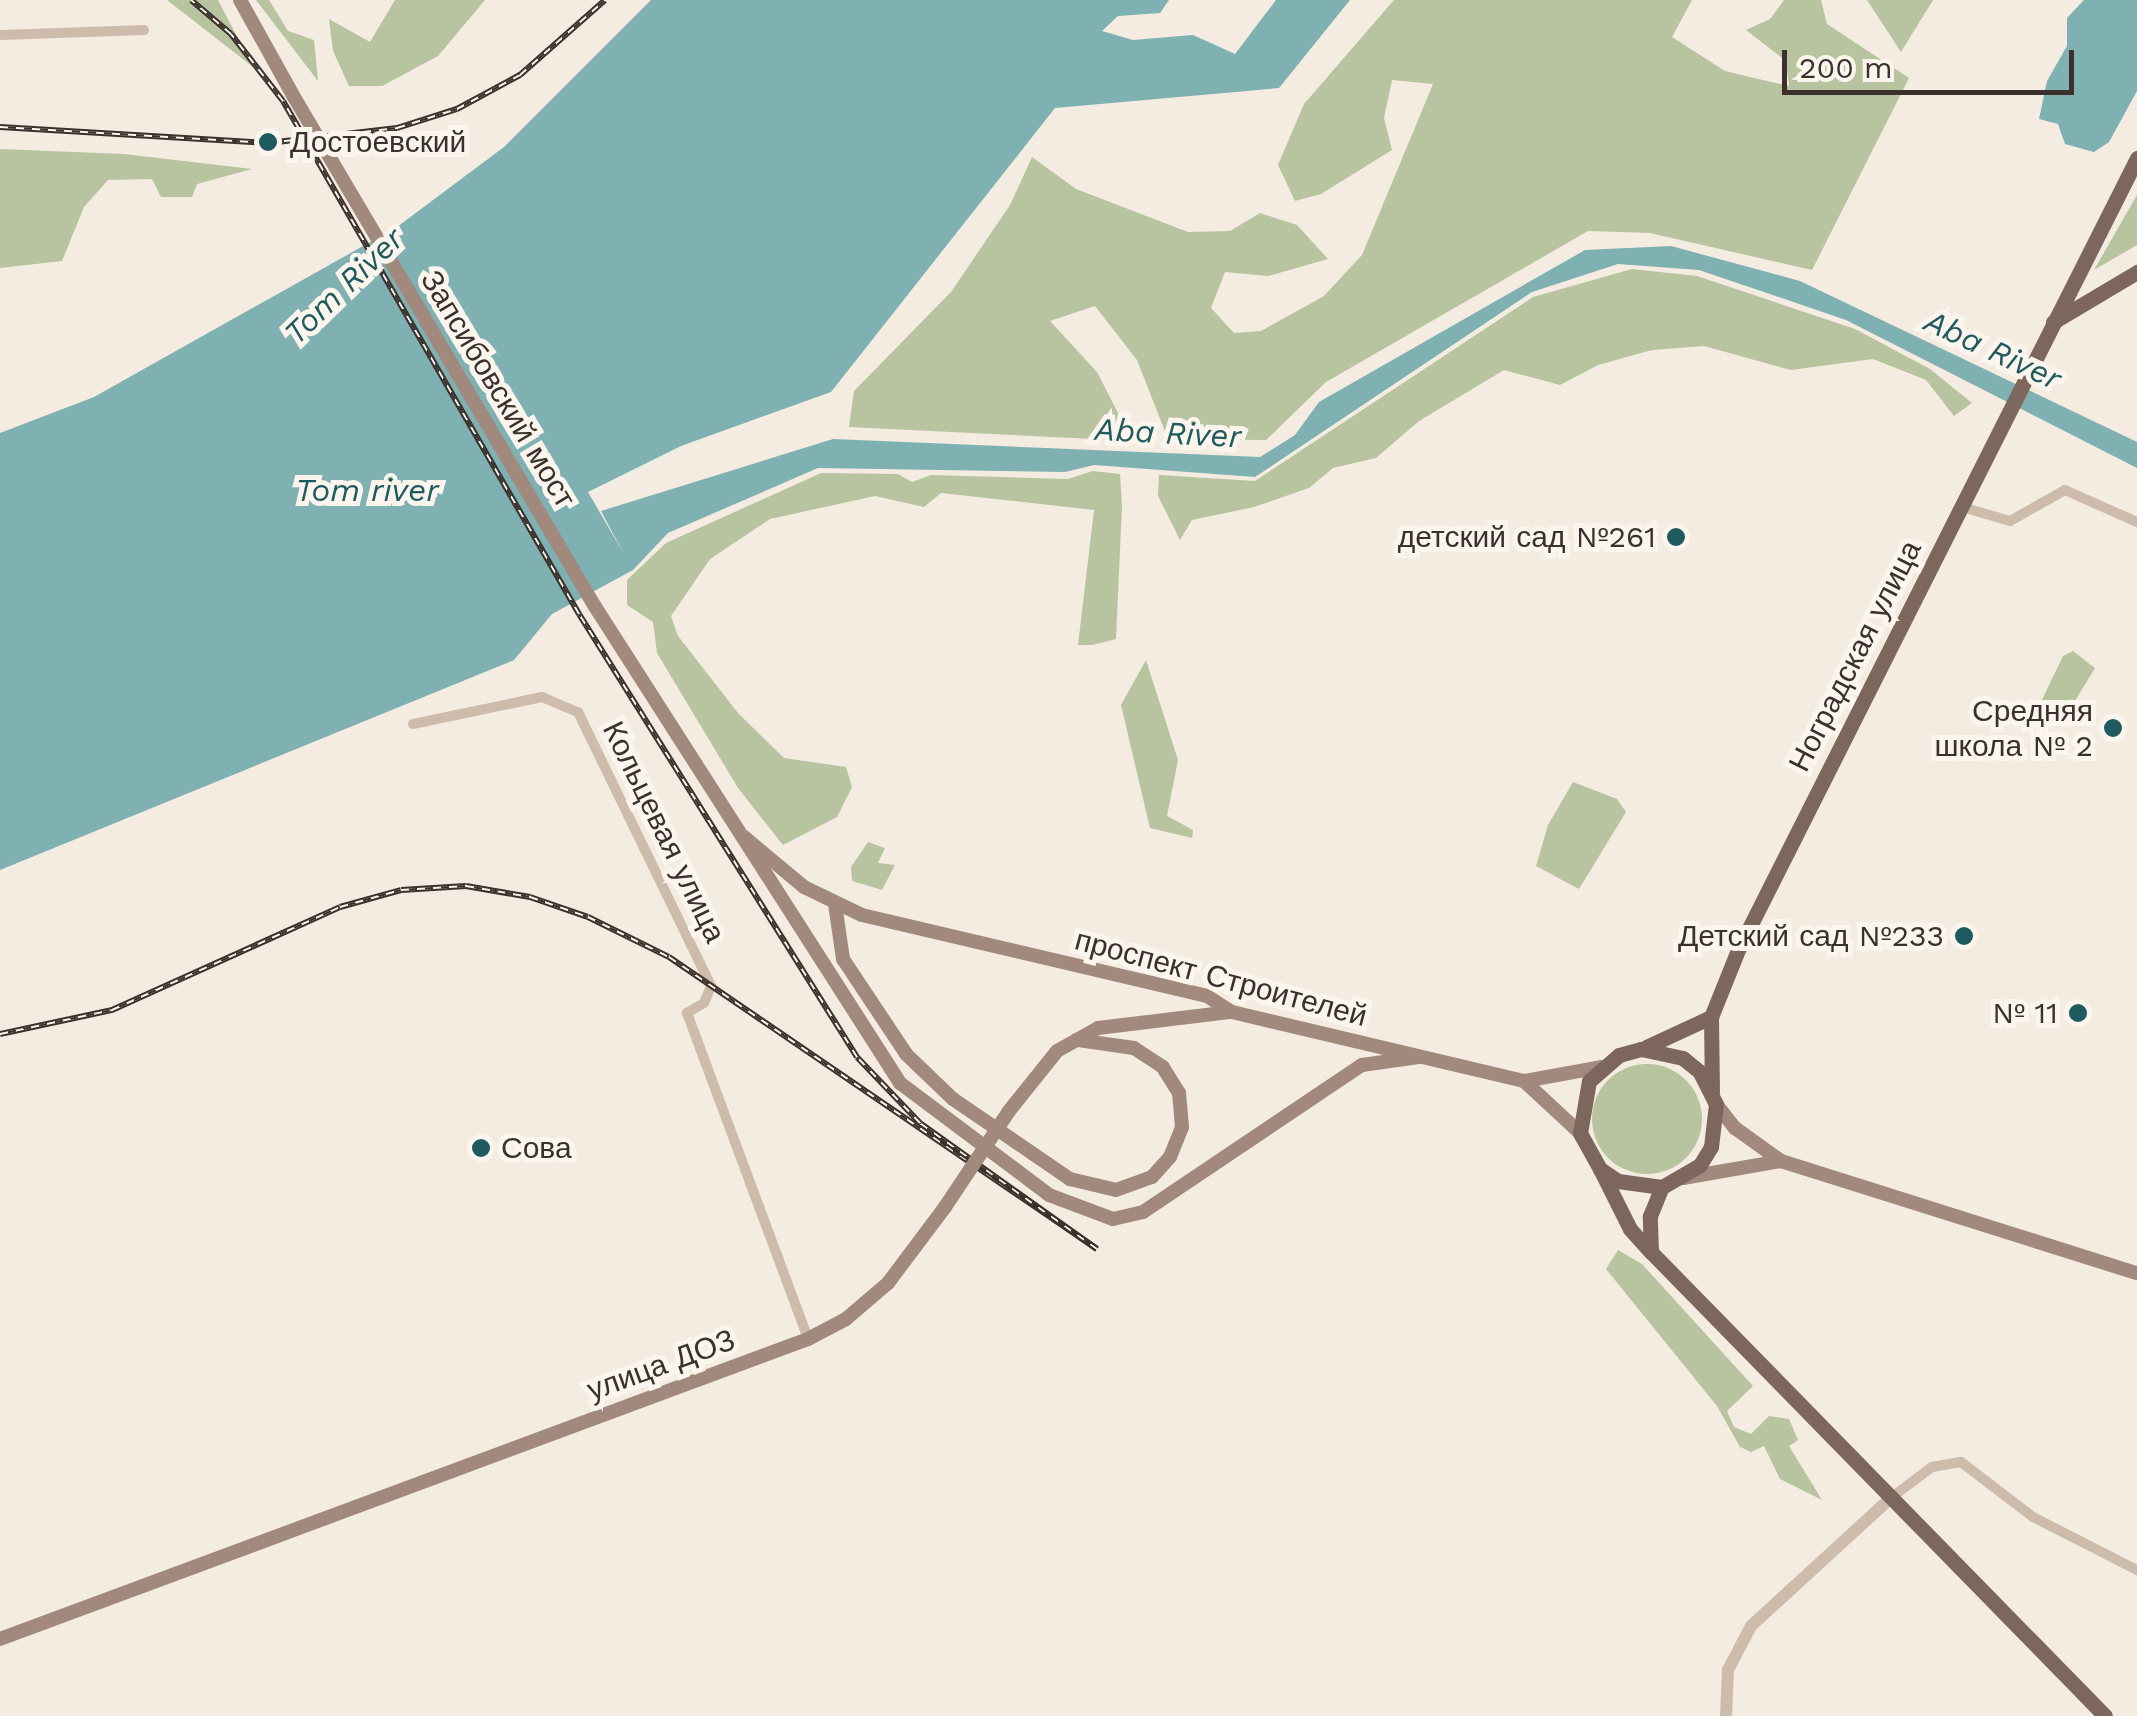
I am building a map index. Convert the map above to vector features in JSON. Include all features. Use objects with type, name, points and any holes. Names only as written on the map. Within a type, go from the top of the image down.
[{"type":"main road","name":"Запсибовский мост","points":[[240,0],[594,605],[728,824],[900,1083],[1049,1196],[1088,1214],[1113,1219],[1143,1212],[1362,1065],[1420,1057]]},
{"type":"main road","name":"Ноградская улица","points":[[1710,1017],[1738,950],[2137,158]]},
{"type":"main road","points":[[2053,322],[2137,272]]},
{"type":"main road","name":"проспект Строителей","points":[[728,824],[804,887],[835,904],[1027,957],[1207,996],[1232,1012],[1524,1081]]},
{"type":"main road","points":[[790,913],[804,887]]},
{"type":"main road","points":[[835,904],[843,958],[906,1054],[953,1099],[1070,1179],[1116,1190],[1152,1177],[1170,1157],[1182,1126],[1179,1093],[1162,1067],[1134,1048],[1077,1040]]},
{"type":"main road","name":"улица ДОЗ","points":[[0,1639],[808,1340],[846,1319],[888,1282],[1057,1051],[1139,1019],[1232,1012]]},
{"type":"main road","points":[[1524,1081],[1601,1067],[1710,1017],[1712,1147],[1683,1178]]},
{"type":"main road","points":[[1640,1049],[1683,1058],[1735,1128],[1781,1161],[2137,1273]]},
{"type":"main road","points":[[1580,1134],[1582,1097],[1601,1067]]},
{"type":"main road","points":[[1524,1081],[1580,1134],[1630,1229],[1651,1252],[2104,1716]]},
{"type":"main road","points":[[1600,1169],[1640,1188],[1781,1161]]},
{"type":"main road","points":[[1651,1252],[1650,1216],[1662,1186]]},
{"type":"street","points":[[0,35],[144,30]]},
{"type":"street","points":[[1962,507],[2010,521],[2065,490],[2137,522]]},
{"type":"street","name":"Кольцевая улица","points":[[413,724],[542,697],[578,712],[712,986],[704,1004],[687,1013],[808,1340]]},
{"type":"street","points":[[1726,1716],[1728,1670],[1750,1626],[1886,1491],[1932,1468],[1961,1462],[2033,1517],[2137,1570]]},
{"type":"green space","points":[[167,0],[218,0],[253,67]]},
{"type":"green space","points":[[256,0],[269,0],[288,31],[314,40],[318,81]]},
{"type":"green space","points":[[395,0],[485,0],[438,56],[382,86],[349,86],[333,51],[329,19],[370,42]]},
{"type":"green space","points":[[1394,0],[1692,0],[1672,37],[1725,71],[1789,86],[1786,61],[1746,30],[1770,19],[1784,0],[1821,0],[1827,24],[1909,78],[1812,270],[1650,233],[1588,231],[1326,382],[1266,440],[1168,439],[1137,360],[1095,306],[1050,321],[1097,372],[1118,413],[1114,440],[849,427],[854,391],[951,292],[1010,205],[1032,157],[1076,189],[1188,232],[1230,231],[1260,213],[1297,225],[1328,259],[1268,276],[1225,272],[1211,308],[1234,333],[1261,331],[1324,296],[1362,255],[1433,84],[1392,80],[1384,118],[1392,150],[1321,194],[1295,201],[1278,165],[1304,104]]},
{"type":"green space","points":[[1867,0],[1933,0],[1901,52]]},
{"type":"green space","points":[[0,149],[124,154],[252,169],[197,184],[192,197],[161,197],[152,179],[108,180],[84,207],[62,261],[0,268]]},
{"type":"green space","points":[[2137,195],[2137,245],[2094,270]]},
{"type":"green space","points":[[1632,269],[1697,276],[1855,329],[1930,369],[1972,403],[1954,416],[1926,380],[1873,359],[1791,370],[1704,346],[1652,350],[1598,365],[1560,385],[1504,370],[1419,421],[1376,458],[1333,468],[1309,488],[1254,507],[1192,520],[1180,540],[1158,496],[1159,475],[1255,481],[1533,297]]},
{"type":"green space","points":[[1093,471],[1120,474],[1122,506],[1116,639],[1092,645],[1078,645],[1094,510],[941,493],[924,507],[875,496],[770,519],[710,559],[671,616],[678,636],[738,713],[784,758],[846,767],[852,787],[837,817],[783,845],[738,788],[657,653],[653,622],[627,605],[627,580],[666,543],[821,473],[898,474],[912,482],[931,475],[1068,479]]},
{"type":"green space","points":[[2073,651],[2095,668],[2061,724],[2039,706],[2063,656]]},
{"type":"green space","points":[[1146,660],[1178,760],[1167,816],[1193,830],[1192,838],[1150,828],[1121,705]]},
{"type":"green space","points":[[1573,782],[1617,799],[1626,812],[1579,889],[1536,866],[1548,825]]},
{"type":"green space","points":[[868,842],[885,848],[878,863],[895,865],[882,890],[852,881],[851,867]]},
{"type":"green space","points":[[1647,1064],[1668,1068],[1686,1080],[1698,1098],[1702,1119],[1698,1140],[1686,1158],[1668,1170],[1647,1174],[1626,1170],[1608,1158],[1596,1140],[1592,1119],[1596,1098],[1608,1080],[1626,1068]]},
{"type":"green space","points":[[1618,1250],[1642,1264],[1753,1386],[1727,1411],[1734,1427],[1751,1434],[1769,1416],[1789,1419],[1798,1440],[1789,1446],[1822,1500],[1780,1479],[1764,1446],[1751,1452],[1740,1447],[1717,1406],[1606,1269]]},
{"type":"water","name":"Tom river","points":[[651,0],[1169,0],[1160,13],[1118,16],[1102,31],[1133,40],[1193,35],[1235,54],[1276,0],[1350,0],[1279,88],[1055,108],[831,392],[681,446],[588,492],[624,554],[601,511],[833,439],[1260,457],[1295,435],[1319,402],[1585,250],[1671,246],[1800,281],[2137,442],[2137,468],[1846,320],[1699,270],[1618,264],[1532,292],[1255,477],[1094,465],[1065,472],[818,468],[668,533],[633,570],[552,614],[514,660],[0,870],[0,433],[94,397],[397,227],[504,147]]},
{"type":"water","points":[[2084,0],[2137,0],[2137,91],[2109,142],[2094,152],[2065,144],[2058,124],[2039,119],[2047,81],[2067,46],[2067,18]]},
{"type":"railway","points":[[0,1034],[112,1010],[340,907],[401,890],[466,886],[530,897],[588,917],[669,957],[1097,1249],[920,1123],[857,1057],[579,614],[283,101],[231,34],[191,0]]},
{"type":"railway","points":[[0,127],[268,143],[397,128],[457,109],[520,75],[605,0]]},
{"type":"place","name":"Достоевский","points":[[268,142]]},
{"type":"place","name":"детский сад №261","points":[[1676,537]]},
{"type":"place","name":"Средняя школа № 2","points":[[2113,728]]},
{"type":"place","name":"Детский сад №233","points":[[1964,936]]},
{"type":"place","name":"№ 11","points":[[2078,1013]]},
{"type":"place","name":"Сова","points":[[481,1148]]},
{"type":"water label","name":"Tom River","points":[[344,286]]},
{"type":"water label","name":"Aba River","points":[[1993,350]]},
{"type":"water label","name":"Aba River","points":[[1168,433]]}]
